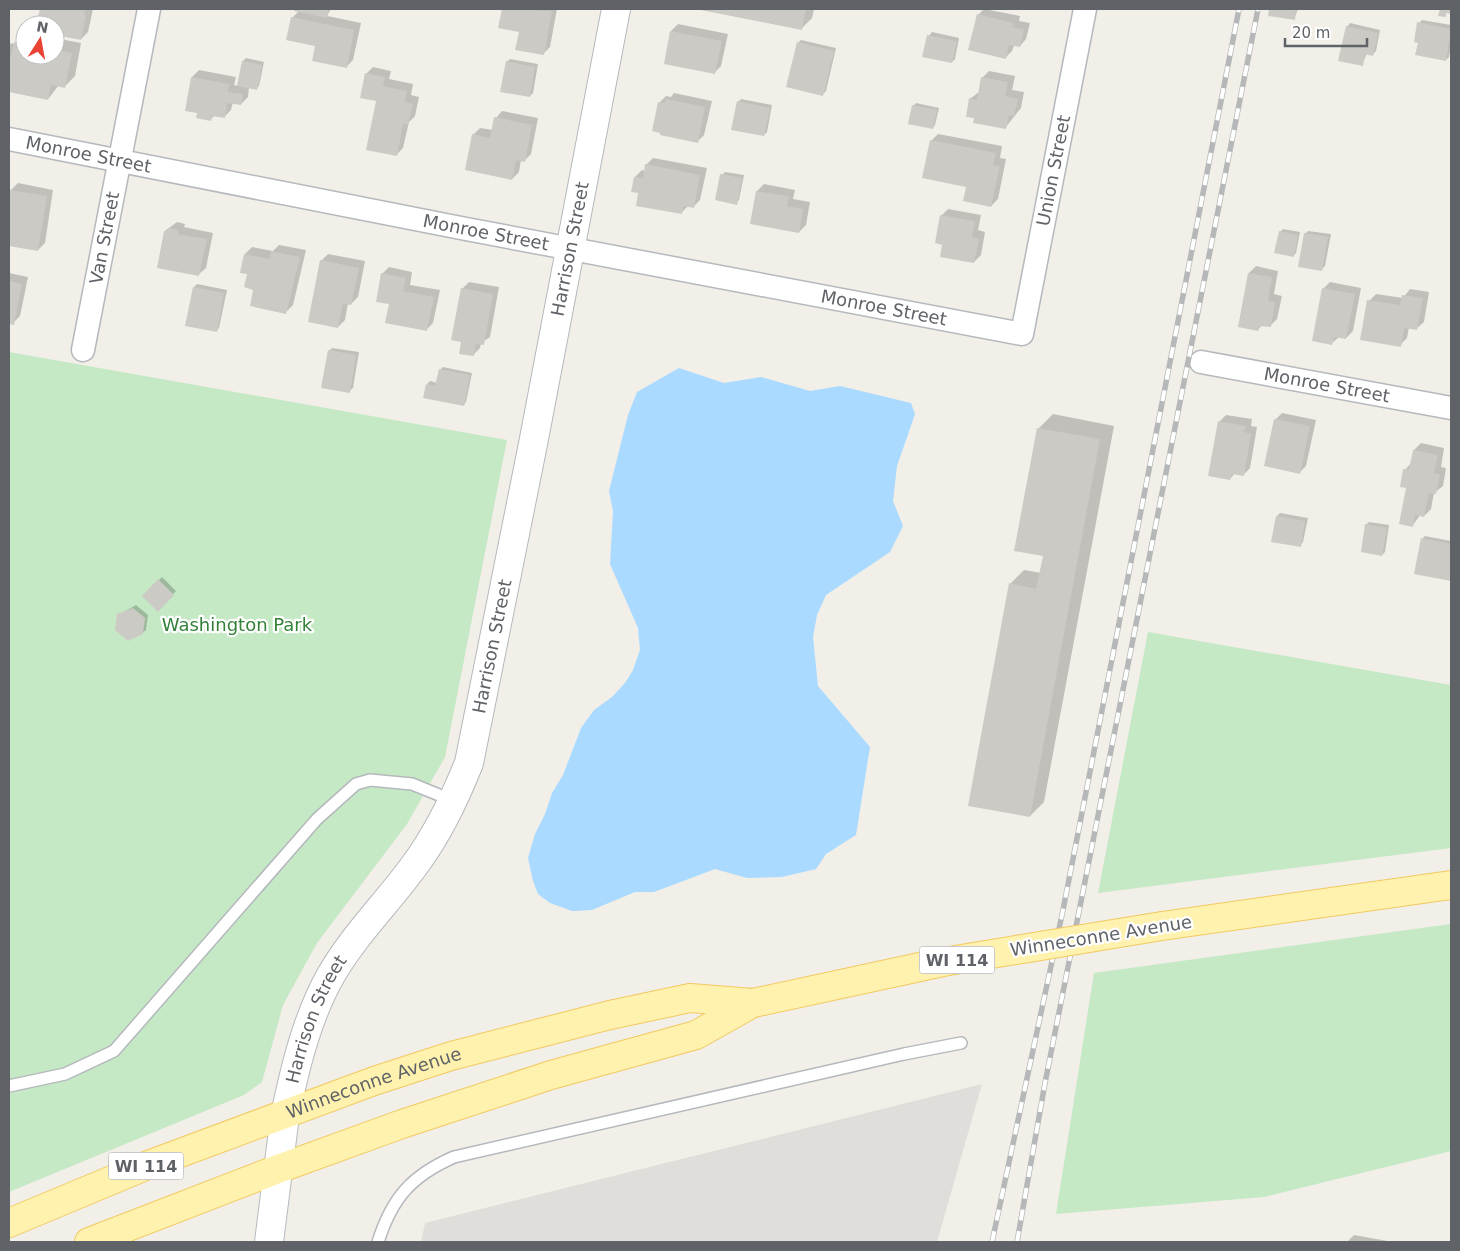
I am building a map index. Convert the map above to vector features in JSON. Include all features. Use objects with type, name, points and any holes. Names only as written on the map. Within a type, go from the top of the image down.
[{"type":"main road","name":"Winneconne Avenue","points":[[89,1242],[278,1169],[402,1124],[551,1075],[696,1034],[753,1003],[943,962],[1162,926],[1451,886]]},
{"type":"main road","name":"Winneconne Avenue","points":[[9,1223],[148,1165],[413,1068],[610,1015],[690,998],[753,1003]]},
{"type":"street","name":"Van Street","points":[[83,350],[149,9]]},
{"type":"street","name":"Harrison Street","points":[[269,1242],[285,1115],[293,1075],[318,1003],[347,949],[414,866],[454,801],[471,754],[531,454],[616,9]]},
{"type":"street","name":"Union Street","points":[[1022,334],[1084,9]]},
{"type":"street","name":"Monroe Street","points":[[9,139],[1022,334]]},
{"type":"street","name":"Monroe Street","points":[[1201,362],[1451,408]]},
{"type":"lane","points":[[9,1086],[64,1074],[114,1052],[317,820],[356,784],[370,780],[412,784],[454,801]]},
{"type":"lane","points":[[378,1242],[386,1216],[397,1199],[418,1178],[436,1165],[454,1157],[904,1054],[961,1043]]},
{"type":"shaded area","points":[[982,1084],[937,1242],[421,1242],[425,1223]]},
{"type":"green space","name":"Washington Park","points":[[9,352],[507,440],[445,757],[407,824],[317,943],[283,1005],[262,1082],[244,1095],[9,1192]]},
{"type":"green space","points":[[1148,632],[1451,685],[1451,848],[1098,893]]},
{"type":"green space","points":[[1451,924],[1451,1151],[1264,1197],[1056,1214],[1094,973]]},
{"type":"water","points":[[679,368],[724,383],[761,377],[810,391],[840,386],[911,403],[915,414],[897,466],[893,501],[903,526],[890,552],[826,595],[817,615],[813,637],[818,686],[870,747],[856,835],[826,854],[816,869],[782,877],[747,878],[715,869],[654,892],[635,892],[592,910],[572,911],[550,903],[538,894],[528,858],[535,834],[545,814],[552,793],[563,775],[581,728],[594,710],[612,697],[625,683],[633,670],[640,650],[638,628],[610,564],[613,511],[609,491],[628,415],[637,392]]},
{"type":"building","points":[[40,9],[85,9],[84,14],[86,15],[81,40],[65,37],[65,15],[38,15]]},
{"type":"building","points":[[294,9],[329,9],[327,18],[294,11]]},
{"type":"building","points":[[502,9],[552,11],[544,55],[515,50],[519,32],[498,28]]},
{"type":"building","points":[[696,9],[806,9],[802,30]]},
{"type":"building","points":[[1269,9],[1296,9],[1295,20],[1268,16]]},
{"type":"building","points":[[1440,9],[1451,9],[1451,14],[1446,13],[1446,17],[1438,16]]},
{"type":"building","points":[[977,14],[1013,23],[1012,27],[1024,29],[1020,47],[1009,45],[1006,59],[968,50]]},
{"type":"building","points":[[291,17],[354,30],[347,68],[312,61],[315,46],[286,40]]},
{"type":"building","points":[[1417,22],[1451,29],[1446,61],[1415,55],[1418,43],[1414,42]]},
{"type":"building","points":[[1346,26],[1378,33],[1373,56],[1365,54],[1363,66],[1338,61]]},
{"type":"building","points":[[670,31],[722,41],[715,74],[664,64]]},
{"type":"building","points":[[927,35],[957,41],[952,63],[922,57]]},
{"type":"building","points":[[14,42],[15,65],[65,65],[65,52],[72,53],[65,88],[51,85],[48,100],[9,92],[9,56],[11,56]]},
{"type":"building","points":[[797,42],[834,51],[823,96],[786,87]]},
{"type":"building","points":[[242,61],[262,65],[257,90],[237,86]]},
{"type":"building","points":[[506,61],[535,67],[530,97],[500,92]]},
{"type":"building","points":[[365,73],[385,77],[383,86],[407,91],[405,102],[413,104],[408,125],[403,124],[397,156],[366,150],[376,101],[360,98]]},
{"type":"building","points":[[191,77],[229,84],[228,92],[243,94],[241,105],[227,103],[225,118],[212,116],[211,121],[196,118],[197,113],[185,111]]},
{"type":"building","points":[[981,77],[1008,82],[1005,96],[1018,99],[1014,116],[1009,115],[1006,129],[973,123],[974,118],[966,117],[969,98],[977,100]]},
{"type":"building","points":[[666,99],[705,107],[698,143],[660,135],[660,133],[652,131],[658,102],[665,103]]},
{"type":"building","points":[[737,101],[770,108],[764,136],[731,130]]},
{"type":"building","points":[[912,105],[937,110],[933,129],[908,124]]},
{"type":"building","points":[[494,117],[532,125],[525,162],[516,160],[512,180],[465,170],[472,134],[490,138]]},
{"type":"building","points":[[930,140],[996,153],[993,165],[1000,166],[991,207],[963,201],[966,187],[922,178]]},
{"type":"building","points":[[645,164],[700,175],[694,208],[683,206],[682,214],[636,206],[638,193],[631,192],[634,177],[643,178]]},
{"type":"building","points":[[720,174],[742,178],[737,205],[715,200]]},
{"type":"building","points":[[10,190],[47,196],[38,251],[9,246]]},
{"type":"building","points":[[756,191],[789,196],[787,206],[803,209],[799,233],[750,224]]},
{"type":"building","points":[[940,215],[975,221],[972,237],[979,239],[974,263],[940,257],[942,245],[935,243]]},
{"type":"building","points":[[168,228],[178,230],[178,234],[207,239],[199,276],[157,268],[164,231],[168,231]]},
{"type":"building","points":[[1279,231],[1298,235],[1294,257],[1274,253]]},
{"type":"building","points":[[1304,233],[1328,237],[1322,271],[1298,267]]},
{"type":"building","points":[[271,251],[300,257],[286,314],[250,306],[253,290],[244,287],[247,274],[240,273],[244,254],[270,259]]},
{"type":"building","points":[[320,260],[359,268],[351,305],[343,304],[338,328],[308,322]]},
{"type":"building","points":[[381,273],[406,278],[403,291],[434,297],[427,331],[385,323],[389,304],[376,302]]},
{"type":"building","points":[[1248,273],[1272,277],[1268,301],[1275,302],[1271,327],[1259,326],[1258,331],[1238,327]]},
{"type":"building","points":[[9,281],[22,284],[14,325],[9,324]]},
{"type":"building","points":[[193,287],[224,293],[217,332],[185,326]]},
{"type":"building","points":[[461,288],[493,294],[484,345],[476,344],[474,356],[459,354],[461,342],[451,340]]},
{"type":"building","points":[[1322,288],[1355,294],[1346,339],[1334,337],[1332,345],[1312,341]]},
{"type":"building","points":[[1402,295],[1423,298],[1417,330],[1404,328],[1401,347],[1360,340],[1367,300],[1400,305]]},
{"type":"building","points":[[328,350],[356,355],[350,393],[321,388]]},
{"type":"building","points":[[439,369],[470,375],[464,406],[423,398],[426,384],[435,386]]},
{"type":"building","points":[[1274,419],[1310,426],[1300,474],[1264,466]]},
{"type":"building","points":[[1218,421],[1246,426],[1244,432],[1251,434],[1244,476],[1232,474],[1230,480],[1208,476]]},
{"type":"building","points":[[1037,428],[1100,439],[1030,817],[968,806],[1009,583],[1036,589],[1043,556],[1014,551]]},
{"type":"building","points":[[1413,450],[1438,455],[1434,473],[1440,475],[1436,494],[1429,493],[1424,517],[1415,515],[1413,527],[1399,524],[1406,488],[1400,487],[1403,469],[1409,470]]},
{"type":"building","points":[[1276,516],[1305,521],[1301,547],[1271,542]]},
{"type":"building","points":[[1365,524],[1387,528],[1382,556],[1361,552]]},
{"type":"building","points":[[1421,538],[1451,544],[1451,581],[1414,574]]},
{"type":"building","points":[[158,579],[174,595],[158,612],[142,596]]},
{"type":"building","points":[[133,608],[145,618],[143,634],[128,641],[115,630],[117,614]]},
{"type":"railway","points":[[992,1242],[1063,910],[1239,9]]},
{"type":"railway","points":[[1017,1242],[1045,1083],[1258,9]]}]
